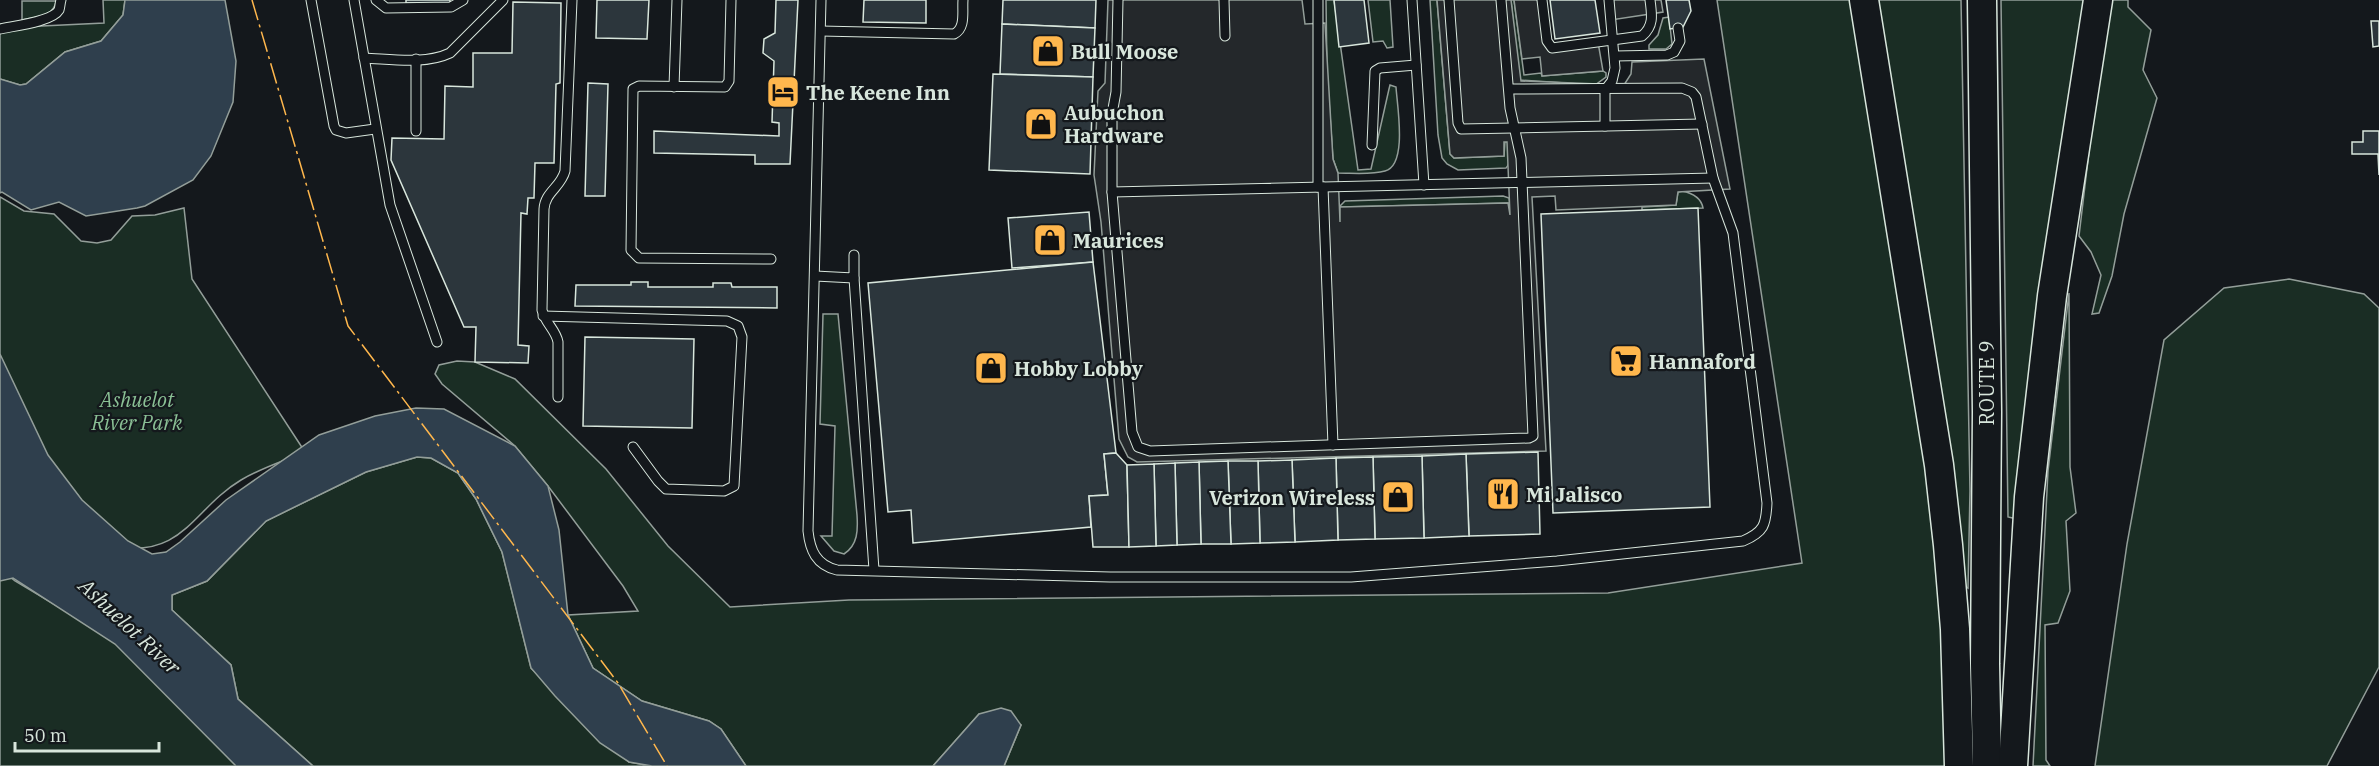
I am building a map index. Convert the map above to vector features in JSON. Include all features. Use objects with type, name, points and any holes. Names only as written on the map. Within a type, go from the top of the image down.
[{"type":"highway","points":[[1864,0],[1940,477],[1955,629],[1959,766]]},
{"type":"highway","name":"ROUTE 9","points":[[1982,0],[1987,412],[1984,664],[1987,766]]},
{"type":"highway","points":[[2013,766],[2029,497],[2052,296],[2098,0]]},
{"type":"lane","points":[[0,29],[36,22],[53,15],[59,10],[61,0]]},
{"type":"lane","points":[[311,0],[334,126],[336,130],[346,133],[375,129]]},
{"type":"lane","points":[[354,0],[390,205],[436,342]]},
{"type":"lane","points":[[376,0],[386,8],[451,7],[463,0]]},
{"type":"lane","points":[[364,58],[416,59],[438,57],[450,53],[502,0]]},
{"type":"lane","points":[[558,397],[557,336],[543,316],[544,202],[564,178],[565,171],[572,0]]},
{"type":"lane","points":[[674,87],[677,0]]},
{"type":"lane","points":[[731,0],[729,81],[725,87],[639,86],[633,89],[630,250],[639,258],[771,259]]},
{"type":"lane","points":[[821,0],[809,543],[816,558],[827,568],[1110,577],[1351,577],[1557,561],[1743,541],[1755,536],[1763,528],[1767,502],[1733,233],[1713,178],[1696,97],[1688,89],[1509,89]]},
{"type":"lane","points":[[821,31],[954,34],[962,26],[963,0]]},
{"type":"lane","points":[[1118,0],[1116,92],[1112,114],[1112,192],[1132,432],[1138,447],[1150,451],[1529,438],[1533,436],[1520,151],[1509,89],[1501,0]]},
{"type":"lane","points":[[1224,0],[1225,36]]},
{"type":"lane","points":[[1318,0],[1320,187],[1332,445]]},
{"type":"lane","points":[[1412,0],[1424,185]]},
{"type":"lane","points":[[1449,0],[1459,126],[1465,129],[1702,124]]},
{"type":"lane","points":[[1542,0],[1547,41],[1552,48],[1642,36],[1652,23],[1650,0]]},
{"type":"lane","points":[[1605,126],[1605,90],[1614,74],[1615,56],[1609,0]]},
{"type":"lane","points":[[1615,56],[1667,55],[1674,52],[1680,41],[1678,28]]},
{"type":"lane","points":[[416,59],[416,131]]},
{"type":"lane","points":[[1372,145],[1375,71],[1380,68],[1416,65]]},
{"type":"lane","points":[[1112,192],[1713,178]]},
{"type":"lane","points":[[854,255],[874,570]]},
{"type":"lane","points":[[815,276],[854,278]]},
{"type":"lane","points":[[543,316],[727,321],[738,326],[742,337],[734,486],[724,491],[666,489],[633,447]]},
{"type":"green space","points":[[103,0],[125,0],[123,15],[101,41],[65,52],[26,84],[20,85],[0,79],[0,28],[104,23]]},
{"type":"green space","points":[[1326,0],[1334,0],[1358,170],[1371,169],[1390,85],[1396,87],[1399,147],[1397,158],[1385,171],[1338,173],[1333,159],[1327,71]]},
{"type":"green space","points":[[1368,0],[1390,0],[1393,47],[1387,48],[1383,41],[1373,42]]},
{"type":"green space","points":[[1430,0],[1437,0],[1450,154],[1454,158],[1504,156],[1505,141],[1508,142],[1510,156],[1506,168],[1458,170],[1442,158],[1438,135]]},
{"type":"green space","points":[[1511,0],[1514,0],[1524,75],[1541,73],[1542,76],[1603,71],[1606,77],[1595,85],[1519,80]]},
{"type":"green space","points":[[1717,0],[1852,0],[1940,552],[1946,766],[1004,766],[1021,725],[979,714],[933,766],[746,766],[721,729],[709,721],[642,701],[593,668],[568,615],[638,611],[623,586],[515,446],[442,384],[435,374],[439,365],[457,361],[475,362],[515,379],[606,469],[668,546],[730,607],[849,600],[1608,593],[1802,563]]},
{"type":"green space","points":[[1876,0],[1961,0],[1970,491],[1968,588],[1962,584]]},
{"type":"green space","points":[[2001,0],[2086,0],[2017,519],[2008,517]]},
{"type":"green space","points":[[2107,0],[2128,0],[2128,7],[2151,30],[2143,70],[2157,98],[2124,214],[2112,276],[2099,313],[2092,314],[2101,275],[2091,252],[2079,236]]},
{"type":"green space","points":[[22,1],[56,1],[48,13],[22,20]]},
{"type":"green space","points":[[1669,17],[1672,44],[1666,49],[1649,49],[1649,45],[1658,35],[1663,18]]},
{"type":"green space","points":[[1682,191],[1696,196],[1703,208],[1642,210],[1642,207],[1676,205],[1678,192]]},
{"type":"green space","points":[[1503,196],[1509,198],[1511,213],[1509,217],[1508,203],[1341,207],[1341,222],[1339,221],[1338,208],[1345,201]]},
{"type":"green space","name":"Ashuelot River Park","points":[[0,197],[24,211],[54,214],[81,241],[97,243],[111,240],[132,216],[155,215],[184,208],[192,279],[305,452],[241,480],[225,491],[174,538],[158,545],[140,548],[118,547],[0,395]]},
{"type":"green space","points":[[2289,279],[2364,294],[2379,308],[2379,667],[2327,766],[2095,766],[2127,544],[2164,340],[2224,288]]},
{"type":"green space","points":[[2069,293],[2070,467],[2076,513],[2066,521],[2070,591],[2058,623],[2045,625],[2046,760],[2050,766],[2033,766],[2048,471]]},
{"type":"green space","points":[[823,314],[838,314],[857,515],[855,542],[844,554],[834,551],[821,536],[832,536],[835,426],[820,424]]},
{"type":"green space","points":[[417,457],[431,458],[458,473],[476,499],[502,552],[531,668],[629,762],[652,766],[313,766],[238,699],[231,665],[172,610],[172,595],[207,581],[266,521],[366,472]]},
{"type":"green space","points":[[0,569],[15,581],[121,644],[258,766],[0,766]]},
{"type":"shaded area","points":[[1108,0],[1302,0],[1305,24],[1325,23],[1333,159],[1338,173],[1340,222],[1340,207],[1508,203],[1510,215],[1507,142],[1504,142],[1504,156],[1454,158],[1450,154],[1437,0],[1511,0],[1521,81],[1624,85],[1631,74],[1632,62],[1704,59],[1730,189],[1678,192],[1676,205],[1556,210],[1555,196],[1532,197],[1546,451],[1137,462],[1128,457],[1119,439],[1101,222],[1094,175],[1098,91],[1105,83]]},
{"type":"shaded area","points":[[1514,0],[1542,0],[1549,45],[1598,42],[1603,71],[1542,76],[1540,57],[1522,59]]},
{"type":"shaded area","points":[[1609,0],[1661,0],[1663,12],[1611,20]]},
{"type":"water","points":[[125,0],[225,0],[236,61],[233,102],[211,156],[193,180],[145,206],[86,216],[59,202],[31,210],[2,192],[0,193],[0,79],[20,85],[26,84],[65,52],[101,41],[123,15]]},
{"type":"water","name":"Ashuelot River","points":[[0,354],[48,455],[82,500],[128,541],[152,554],[166,552],[226,500],[319,435],[375,416],[416,408],[444,409],[515,446],[548,486],[559,530],[568,615],[593,668],[642,701],[709,721],[721,729],[746,766],[652,766],[629,762],[600,743],[531,668],[502,552],[476,499],[458,473],[431,458],[417,457],[366,472],[266,521],[207,581],[172,595],[172,610],[231,665],[238,699],[313,766],[236,766],[115,644],[13,578],[0,581]]},
{"type":"water","points":[[1001,708],[1011,711],[1021,725],[1004,766],[933,766],[979,714]]},
{"type":"building","points":[[406,0],[450,0],[450,3],[406,3]]},
{"type":"building","points":[[597,0],[649,0],[647,39],[596,38]]},
{"type":"building","name":"The Keene Inn","points":[[776,0],[798,0],[790,164],[755,164],[755,155],[654,153],[654,131],[779,136],[779,123],[772,122],[774,61],[763,53],[764,39],[775,33]]},
{"type":"building","points":[[864,0],[926,0],[926,23],[863,22]]},
{"type":"building","points":[[1003,0],[1096,0],[1095,28],[1002,24]]},
{"type":"building","points":[[1334,0],[1364,0],[1369,43],[1339,47]]},
{"type":"building","points":[[1550,0],[1595,0],[1600,33],[1555,39]]},
{"type":"building","points":[[1666,0],[1689,0],[1691,11],[1683,27],[1670,29]]},
{"type":"building","points":[[513,2],[561,3],[560,83],[556,84],[554,163],[535,163],[534,198],[528,198],[527,214],[521,213],[518,345],[529,346],[528,363],[475,362],[476,327],[464,327],[391,160],[392,138],[444,139],[445,86],[473,87],[473,53],[512,53]]},
{"type":"building","points":[[2371,21],[2379,21],[2379,46],[2373,47]]},
{"type":"building","name":"Bull Moose","points":[[1002,24],[1095,28],[1093,77],[1000,74]]},
{"type":"building","name":"Aubuchon Hardware","points":[[993,74],[1093,77],[1090,174],[989,170]]},
{"type":"building","points":[[588,83],[608,84],[605,196],[585,196]]},
{"type":"building","points":[[2363,131],[2379,131],[2379,175],[2378,154],[2352,154],[2352,142],[2363,142]]},
{"type":"building","name":"Hannaford","points":[[1698,208],[1710,507],[1553,513],[1541,214]]},
{"type":"building","name":"Maurices","points":[[1089,212],[1093,262],[1012,268],[1008,218]]},
{"type":"building","name":"Hobby Lobby","points":[[1093,262],[1116,453],[1104,454],[1108,495],[1089,496],[1091,527],[913,543],[911,510],[888,512],[868,283]]},
{"type":"building","points":[[631,282],[648,282],[648,287],[713,287],[713,283],[731,283],[732,287],[777,287],[777,308],[575,306],[576,285],[631,285]]},
{"type":"building","points":[[585,337],[694,339],[692,428],[583,426]]},
{"type":"building","name":"Mi Jalisco","points":[[1538,452],[1540,534],[1469,536],[1466,454]]},
{"type":"building","points":[[1116,453],[1127,465],[1129,547],[1093,547],[1089,496],[1108,495],[1104,454]]},
{"type":"building","points":[[1466,454],[1469,536],[1424,538],[1422,456]]},
{"type":"building","name":"Verizon Wireless","points":[[1422,456],[1424,538],[1375,539],[1373,457]]},
{"type":"building","points":[[1373,457],[1375,539],[1338,540],[1336,458]]},
{"type":"building","points":[[1336,458],[1338,540],[1295,542],[1292,460]]},
{"type":"building","points":[[1292,460],[1295,542],[1260,543],[1258,461]]},
{"type":"building","points":[[1228,461],[1258,461],[1260,543],[1231,544]]},
{"type":"building","points":[[1228,461],[1231,544],[1201,544],[1199,462]]},
{"type":"building","points":[[1199,462],[1201,544],[1177,545],[1175,463]]},
{"type":"building","points":[[1175,463],[1177,545],[1156,546],[1154,464]]},
{"type":"building","points":[[1154,464],[1156,546],[1129,547],[1127,465]]},
{"type":"power","points":[[252,0],[348,326],[618,683],[667,766]]},
{"type":"place","name":"Bull Moose","points":[[1048,51]]},
{"type":"place","name":"The Keene Inn","points":[[783,92]]},
{"type":"place","name":"Aubuchon Hardware","points":[[1041,124]]},
{"type":"place","name":"Maurices","points":[[1050,240]]},
{"type":"place","name":"Hannaford","points":[[1626,361]]},
{"type":"place","name":"Hobby Lobby","points":[[991,368]]},
{"type":"place","name":"Mi Jalisco","points":[[1503,494]]},
{"type":"place","name":"Verizon Wireless","points":[[1398,497]]}]
